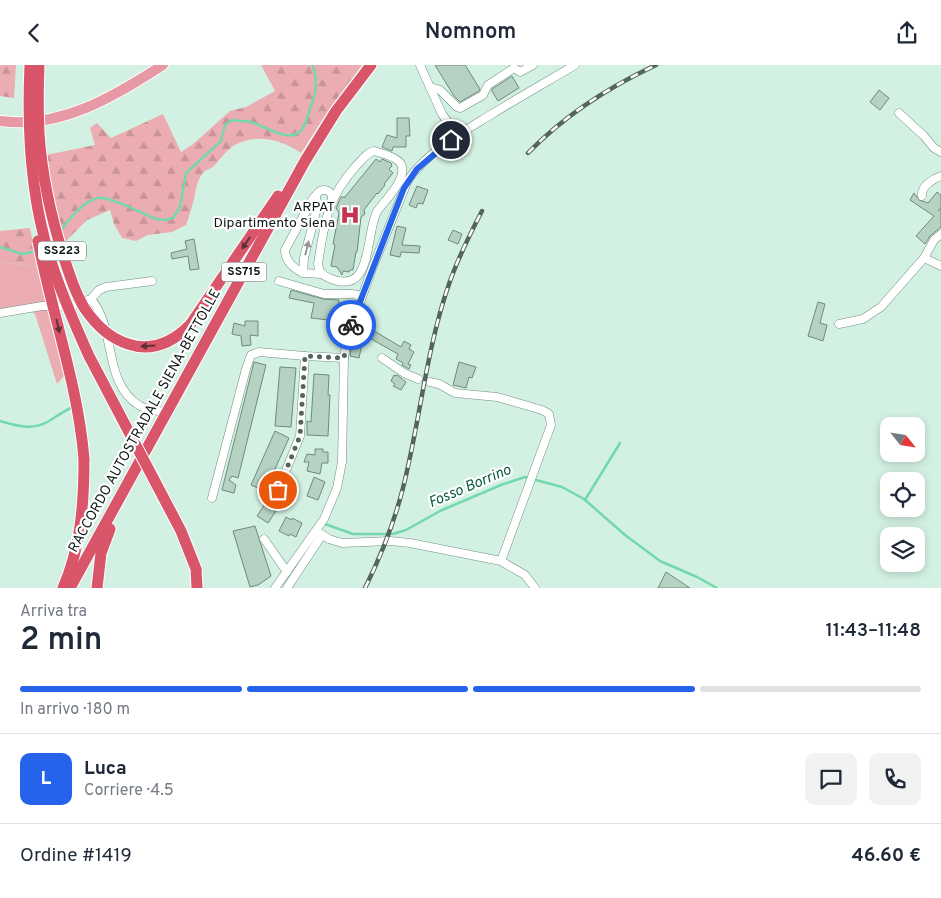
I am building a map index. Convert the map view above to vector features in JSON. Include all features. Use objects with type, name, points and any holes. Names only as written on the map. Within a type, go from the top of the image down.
[{"type":"highway","name":"SS223","points":[[26,65],[25,139],[34,218],[42,261],[72,384],[80,423],[84,459],[79,535],[73,561],[63,588]]},
{"type":"highway","name":"SS223","points":[[30,65],[30,130],[35,185],[48,252],[89,356],[181,531],[196,569],[197,588]]},
{"type":"highway","name":"SS223","points":[[34,65],[34,134],[38,175],[48,230],[64,296]]},
{"type":"highway","name":"SS223","points":[[39,65],[39,135],[52,215],[63,255],[75,289],[84,307],[94,321],[109,335],[122,342],[138,347],[150,347],[166,343],[175,339],[190,325],[291,178],[305,161]]},
{"type":"highway","name":"RACCORDO AUTOSTRADALE SIENA-BETTOLLE","points":[[70,588],[305,161],[336,111],[371,65]]},
{"type":"highway","points":[[97,588],[99,563],[106,539],[176,407],[183,383]]},
{"type":"main road","points":[[0,121],[37,121],[72,115],[96,104],[163,65]]},
{"type":"street","points":[[420,65],[442,114],[458,136]]},
{"type":"street","points":[[430,87],[440,90],[455,106],[460,108],[482,95],[488,85],[514,69],[520,72],[533,65]]},
{"type":"street","points":[[287,588],[319,533],[338,488],[344,358],[349,332],[404,188],[412,175],[428,158],[458,136],[575,65]]},
{"type":"street","points":[[899,113],[934,148],[941,152]]},
{"type":"street","points":[[322,274],[318,264],[324,225],[332,201],[340,186],[367,154],[374,151],[398,160],[402,169],[394,190],[374,216],[366,259],[358,275],[348,282],[332,279],[322,274],[303,273],[286,259],[285,250],[312,200],[317,200],[325,206],[332,201]]},
{"type":"street","points":[[922,196],[923,188],[933,179],[941,176]]},
{"type":"street","points":[[303,273],[304,258],[318,191],[326,189],[331,193],[332,201]]},
{"type":"street","points":[[374,216],[390,221]]},
{"type":"street","points":[[839,324],[863,319],[881,307],[924,258],[934,240],[941,234]]},
{"type":"street","points":[[924,258],[941,267]]},
{"type":"street","points":[[0,313],[42,305],[72,306],[91,299],[106,287],[152,281]]},
{"type":"street","points":[[279,281],[324,294],[362,296]]},
{"type":"street","points":[[91,299],[100,311],[116,372],[122,387],[140,405],[166,413]]},
{"type":"street","points":[[212,498],[251,355],[259,352],[344,358]]},
{"type":"street","points":[[278,490],[300,436],[305,356]]},
{"type":"street","points":[[382,357],[404,373],[418,379]]},
{"type":"street","points":[[430,382],[439,384],[455,393],[497,397],[542,410],[549,414],[551,425],[501,561]]},
{"type":"street","points":[[319,533],[342,543],[390,541],[410,543],[501,561],[525,575],[535,588]]},
{"type":"street","points":[[275,588],[319,533]]},
{"type":"street","points":[[264,539],[287,572]]},
{"type":"green space","points":[[0,65],[16,65],[14,98],[0,96]]},
{"type":"green space","points":[[261,65],[362,65],[328,111],[301,153],[278,142],[252,139],[232,147],[213,167],[204,172],[198,181],[186,225],[172,232],[148,235],[136,241],[122,238],[114,224],[110,210],[87,220],[65,242],[53,196],[46,155],[95,145],[90,128],[97,123],[111,138],[163,114],[181,152],[192,145],[230,111],[246,107],[275,91]]},
{"type":"green space","points":[[30,228],[38,267],[0,262],[0,231]]},
{"type":"green space","points":[[0,262],[38,267],[65,375],[57,384],[35,314],[28,310],[0,317]]},
{"type":"building","points":[[435,65],[465,65],[480,89],[479,91],[460,102],[454,96]]},
{"type":"building","points":[[512,76],[519,88],[498,101],[492,89]]},
{"type":"building","points":[[879,90],[889,98],[880,110],[870,102]]},
{"type":"building","points":[[397,118],[409,118],[410,136],[406,136],[406,147],[393,147],[392,151],[382,147],[387,135],[397,138]]},
{"type":"building","name":"ARPAT Dipartimento Siena","points":[[376,159],[380,162],[382,159],[391,163],[392,166],[389,169],[393,173],[364,210],[365,214],[361,217],[353,270],[349,272],[343,271],[342,275],[337,267],[331,266],[339,213],[336,208],[341,197],[345,197]]},
{"type":"building","points":[[417,186],[428,190],[423,204],[418,203],[416,208],[409,205]]},
{"type":"building","points":[[937,192],[941,195],[941,227],[930,236],[925,244],[916,236],[934,216],[910,200],[914,193],[919,200],[928,203]]},
{"type":"building","points":[[397,226],[406,228],[402,245],[420,246],[419,253],[401,252],[400,257],[390,255]]},
{"type":"building","points":[[453,230],[462,234],[458,244],[448,240]]},
{"type":"building","points":[[194,239],[199,269],[190,270],[188,256],[172,259],[171,253],[187,249],[185,241]]},
{"type":"building","points":[[291,290],[323,299],[339,300],[337,321],[311,318],[314,303],[289,298]]},
{"type":"building","points":[[818,302],[825,304],[820,323],[827,325],[823,341],[808,336]]},
{"type":"building","points":[[245,321],[258,321],[258,336],[250,335],[251,345],[242,346],[241,336],[232,334],[234,323],[245,326]]},
{"type":"building","points":[[360,326],[376,332],[401,347],[404,341],[411,345],[409,349],[414,352],[408,364],[411,365],[409,369],[396,359],[398,354],[364,335],[359,358],[350,356],[352,340],[357,327]]},
{"type":"building","points":[[254,362],[266,365],[238,478],[232,476],[229,480],[236,485],[234,493],[222,490]]},
{"type":"building","points":[[459,362],[476,367],[472,378],[469,377],[466,388],[453,385]]},
{"type":"building","points":[[280,367],[296,368],[291,427],[275,426]]},
{"type":"building","points":[[314,374],[329,375],[328,436],[307,435],[307,421],[311,422]]},
{"type":"building","points":[[394,375],[397,375],[406,382],[401,390],[393,386],[395,384],[391,381]]},
{"type":"building","points":[[275,431],[289,438],[265,491],[251,485]]},
{"type":"building","points":[[315,449],[323,449],[323,452],[328,452],[328,463],[322,463],[320,474],[307,471],[309,462],[304,462],[307,454],[315,455]]},
{"type":"building","points":[[314,477],[325,482],[318,500],[307,496]]},
{"type":"building","points":[[265,504],[276,511],[268,523],[257,516]]},
{"type":"building","points":[[286,517],[302,523],[296,537],[279,531]]},
{"type":"building","points":[[255,526],[271,576],[258,585],[250,587],[233,531]]},
{"type":"building","points":[[666,572],[690,588],[658,588]]},
{"type":"waterway","points":[[60,231],[82,207],[98,198],[118,202],[156,219],[165,220],[173,218],[180,207],[186,173],[221,141],[225,125],[232,120],[251,122],[285,135],[297,133],[302,129],[308,116],[315,89],[316,79],[312,65]]},
{"type":"waterway","points":[[0,247],[22,254],[37,251]]},
{"type":"waterway","name":"Fosso Borrino","points":[[0,421],[19,426],[37,426],[73,407]]},
{"type":"waterway","points":[[585,500],[620,443]]},
{"type":"waterway","name":"Fosso Borrino","points":[[325,524],[353,534],[393,534],[406,530],[440,511],[525,477],[562,487],[584,499],[625,535],[660,561],[717,588]]},
{"type":"railway","points":[[528,153],[572,114],[605,92],[656,65]]},
{"type":"railway","points":[[365,588],[396,514],[441,309],[456,265],[482,211]]},
{"type":"way so far","points":[[278,490],[300,436],[305,356],[344,358],[351,325]]},
{"type":"place","name":"ARPAT Dipartimento Siena","points":[[350,215]]},
{"type":"route","points":[[351,325],[408,180],[428,158],[451,140]]}]
